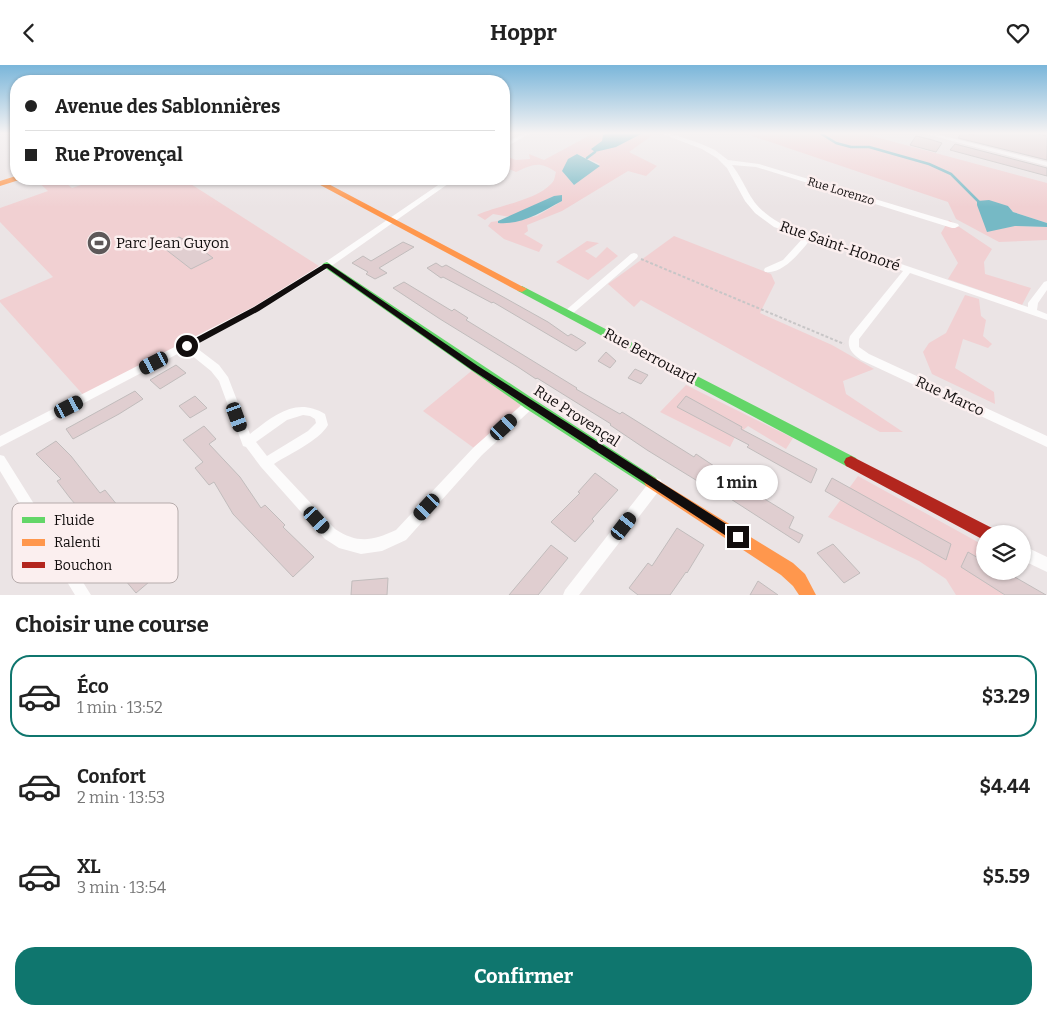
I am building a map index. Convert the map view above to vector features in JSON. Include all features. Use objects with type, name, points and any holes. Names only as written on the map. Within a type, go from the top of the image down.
[{"type":"street","name":"Rue Saint-Honoré","points":[[719,158],[726,162],[738,178],[752,206],[777,225],[1047,317]]},
{"type":"street","points":[[1022,158],[1047,164]]},
{"type":"street","name":"Rue Lorenzo","points":[[726,162],[757,165],[955,226]]},
{"type":"street","name":"Rue Berrouard","points":[[325,185],[976,528]]},
{"type":"street","points":[[0,442],[256,309],[327,265],[442,185]]},
{"type":"street","points":[[768,270],[786,261],[810,236]]},
{"type":"street","points":[[568,313],[634,256]]},
{"type":"street","name":"Rue Provençal","points":[[327,265],[530,404],[787,569],[799,580],[808,595]]},
{"type":"street","points":[[854,349],[854,338],[908,270]]},
{"type":"street","points":[[1032,313],[1033,303],[1047,284]]},
{"type":"street","points":[[187,346],[215,368],[224,380],[247,442],[265,463],[330,534],[344,543],[361,547],[382,544],[401,535],[478,451],[530,404]]},
{"type":"street","name":"Rue Marco","points":[[854,349],[866,357],[1047,442]]},
{"type":"street","points":[[247,442],[288,414],[298,410],[307,409],[315,411],[321,417],[322,425],[312,434],[265,463]]},
{"type":"street","points":[[0,460],[27,503]]},
{"type":"street","points":[[570,595],[656,484]]},
{"type":"street","points":[[1031,557],[1047,565]]},
{"type":"street","points":[[77,583],[84,595]]},
{"type":"path","points":[[634,256],[854,349]]},
{"type":"shaded area","points":[[510,158],[516,160],[538,158],[544,160],[548,158],[574,158],[562,171],[574,185],[600,164],[586,158],[640,158],[657,166],[646,176],[628,171],[562,211],[527,225],[528,231],[524,234],[543,245],[539,252],[504,239],[488,226],[491,222],[498,221],[498,223],[537,216],[562,201],[554,196],[510,217],[493,214],[485,220],[477,215],[527,198],[545,189],[552,183],[556,172],[545,166],[536,165],[516,172],[510,170]]},
{"type":"shaded area","points":[[817,158],[953,158],[1047,183],[1047,223],[1013,212],[1008,206],[987,231],[1015,226],[1047,227],[1047,240],[999,242],[956,219],[948,202]]},
{"type":"shaded area","name":"Parc Jean Guyon","points":[[42,185],[68,185],[72,188],[81,185],[192,185],[322,268],[288,290],[86,398],[0,302],[0,300],[53,277],[0,222],[0,208],[48,191]]},
{"type":"shaded area","points":[[949,220],[992,249],[984,262],[985,274],[1031,288],[1022,305],[948,279],[958,263],[941,233]]},
{"type":"shaded area","points":[[674,236],[771,274],[775,283],[760,313],[832,345],[874,369],[843,381],[846,394],[903,432],[880,432],[641,300],[634,307],[608,284]]},
{"type":"shaded area","points":[[587,241],[599,243],[585,251],[596,258],[607,247],[618,256],[588,280],[556,262]]},
{"type":"shaded area","points":[[965,295],[979,299],[981,316],[986,320],[983,336],[992,344],[988,348],[963,339],[955,368],[994,392],[995,404],[932,374],[923,352],[929,343],[946,333]]},
{"type":"shaded area","points":[[475,368],[530,404],[478,451],[423,411]]},
{"type":"shaded area","points":[[686,385],[793,438],[786,449],[748,426],[735,437],[730,447],[660,412]]},
{"type":"shaded area","points":[[858,476],[976,541],[976,580],[1006,580],[1003,595],[956,595],[946,579],[919,561],[828,517]]},
{"type":"water","points":[[584,158],[600,166],[574,185],[562,171],[568,159]]},
{"type":"water","points":[[562,195],[562,201],[532,217],[516,222],[498,223],[498,221],[554,196]]},
{"type":"water","points":[[989,200],[1008,206],[1013,212],[1047,223],[1047,227],[1015,226],[987,232],[977,201]]},
{"type":"building","points":[[979,158],[1008,158],[1047,168],[1047,176]]},
{"type":"building","points":[[179,237],[185,240],[188,239],[213,258],[191,269],[160,245]]},
{"type":"building","points":[[403,242],[414,247],[379,268],[387,273],[375,279],[366,274],[368,272],[352,263],[363,256],[371,261]]},
{"type":"building","points":[[436,263],[442,267],[446,265],[548,322],[568,336],[571,334],[586,343],[576,351],[493,302],[443,277],[441,278],[427,268]]},
{"type":"building","points":[[404,282],[452,311],[454,309],[468,318],[466,320],[576,389],[620,414],[622,412],[694,457],[696,454],[717,468],[704,485],[647,450],[611,424],[536,379],[393,288]]},
{"type":"building","points":[[606,352],[616,361],[610,368],[598,361]]},
{"type":"building","points":[[176,365],[186,373],[160,389],[150,380]]},
{"type":"building","points":[[635,369],[648,375],[641,384],[628,378]]},
{"type":"building","points":[[135,391],[143,399],[119,414],[73,439],[66,429]]},
{"type":"building","points":[[195,396],[207,408],[190,418],[179,406]]},
{"type":"building","points":[[686,396],[742,427],[741,429],[817,469],[811,483],[747,447],[749,445],[677,407]]},
{"type":"building","points":[[204,426],[216,439],[209,444],[240,477],[261,508],[265,505],[285,525],[283,527],[314,557],[293,577],[233,514],[214,482],[209,485],[195,468],[203,462],[183,440]]},
{"type":"building","points":[[56,441],[71,456],[100,493],[105,490],[116,503],[74,503],[57,481],[61,479],[36,454]]},
{"type":"building","points":[[595,473],[618,490],[592,519],[594,521],[575,542],[551,522],[580,493],[578,492]]},
{"type":"building","points":[[738,474],[767,493],[763,498],[794,517],[789,528],[803,535],[799,543],[723,494]]},
{"type":"building","points":[[832,478],[951,544],[946,560],[825,491]]},
{"type":"building","points":[[677,528],[704,545],[687,573],[670,595],[638,595],[629,588],[648,563],[652,566]]},
{"type":"building","points":[[833,544],[860,573],[844,583],[817,553]]},
{"type":"building","points":[[551,545],[568,558],[538,595],[509,595]]},
{"type":"building","points":[[968,552],[976,557],[976,577],[961,567]]},
{"type":"building","points":[[388,578],[387,595],[351,595],[352,581]]},
{"type":"building","points":[[981,580],[1020,580],[1046,595],[1005,595]]},
{"type":"building","points":[[758,581],[778,595],[750,595]]},
{"type":"building","points":[[128,583],[148,583],[136,593]]},
{"type":"waterway","points":[[907,158],[929,164],[951,174],[981,204]]},
{"type":"traffic: fast","points":[[327,265],[530,404],[651,482]]},
{"type":"traffic: fast","points":[[522,289],[851,462]]},
{"type":"traffic: slow","points":[[0,184],[10,180]]},
{"type":"traffic: slow","points":[[324,185],[522,289]]},
{"type":"traffic: slow","points":[[651,482],[787,569],[799,580],[808,595]]},
{"type":"traffic: jam","points":[[851,462],[976,528]]},
{"type":"place","name":"Parc Jean Guyon","points":[[99,243]]},
{"type":"route","points":[[187,346],[256,309],[327,265],[475,368],[738,537]]}]
